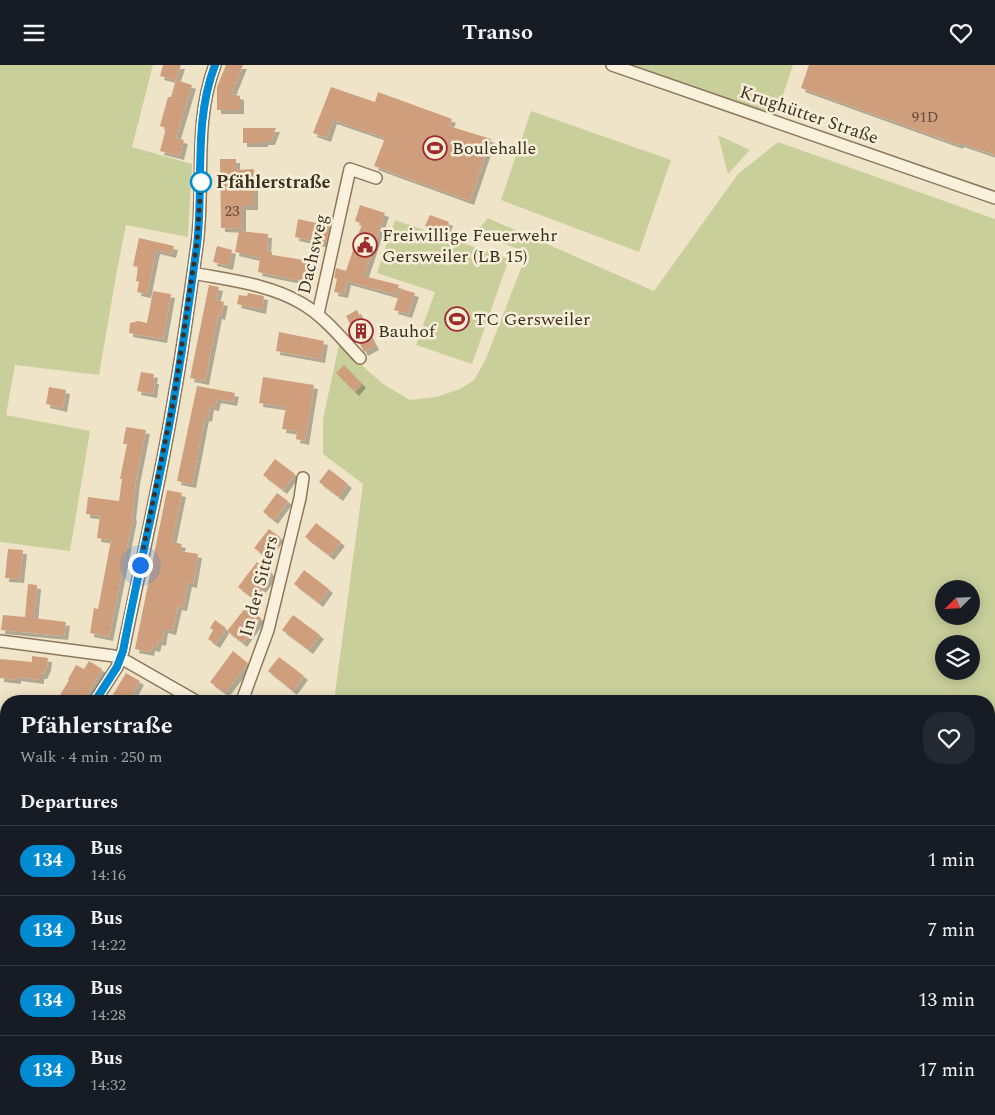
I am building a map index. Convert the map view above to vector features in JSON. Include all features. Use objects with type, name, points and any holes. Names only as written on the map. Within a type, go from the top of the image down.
[{"type":"street","points":[[98,695],[120,658],[170,421],[197,242],[202,131],[206,94],[215,65]]},
{"type":"street","name":"Krughütter Straße","points":[[612,65],[995,198]]},
{"type":"street","name":"Dachsweg","points":[[318,315],[350,169],[376,178]]},
{"type":"street","name":"Dachsweg","points":[[192,273],[272,290],[301,303],[318,315],[360,359]]},
{"type":"street","name":"In der Sitters","points":[[244,695],[268,631],[303,478]]},
{"type":"street","points":[[0,641],[114,655],[185,695]]},
{"type":"green space","points":[[0,65],[153,65],[132,147],[192,164],[188,237],[126,225],[99,375],[15,365],[6,415],[90,431],[70,551],[0,542]]},
{"type":"green space","points":[[620,65],[793,65],[774,121]]},
{"type":"green space","points":[[531,111],[671,160],[639,252],[501,200]]},
{"type":"green space","points":[[718,135],[750,150],[728,174]]},
{"type":"green space","points":[[778,142],[995,219],[995,695],[335,695],[363,484],[323,454],[323,419],[339,345],[383,384],[410,400],[436,397],[460,389],[474,380],[485,361],[527,253],[476,232],[488,218],[654,291],[738,174]]},
{"type":"green space","name":"TC Gersweiler","points":[[395,220],[509,259],[472,364],[416,345],[435,292],[377,273]]},
{"type":"building","points":[[163,65],[181,65],[176,80],[160,76]]},
{"type":"building","points":[[226,65],[243,65],[231,94],[240,96],[240,110],[217,110],[217,87]]},
{"type":"building","points":[[809,65],[995,65],[995,155],[960,143],[959,145],[801,88]]},
{"type":"building","points":[[176,80],[192,85],[176,138],[184,140],[180,156],[160,151],[166,128],[160,126],[168,97],[171,97]]},
{"type":"building","name":"Boulehalle","points":[[331,87],[375,102],[378,92],[452,119],[449,126],[491,139],[470,201],[374,166],[385,138],[333,120],[327,138],[313,133]]},
{"type":"building","points":[[243,128],[276,128],[271,141],[243,143]]},
{"type":"building","points":[[220,159],[236,159],[236,170],[254,169],[254,206],[242,206],[242,229],[221,228]]},
{"type":"building","points":[[360,205],[385,213],[364,276],[399,285],[396,295],[347,281],[344,294],[334,292],[337,279],[334,278],[336,268],[346,271],[362,224],[355,221]]},
{"type":"building","points":[[430,215],[449,222],[445,233],[425,226]]},
{"type":"building","points":[[298,219],[330,226],[326,244],[295,237]]},
{"type":"building","points":[[239,231],[268,234],[267,251],[272,252],[272,255],[311,261],[307,282],[258,272],[260,258],[235,252]]},
{"type":"building","points":[[139,238],[174,246],[172,254],[156,250],[147,294],[137,292],[139,282],[136,281],[138,267],[133,266]]},
{"type":"building","points":[[217,246],[232,250],[229,266],[213,262]]},
{"type":"building","points":[[209,285],[219,287],[216,300],[224,302],[221,316],[218,315],[205,381],[190,378]]},
{"type":"building","points":[[401,289],[415,293],[408,314],[394,310]]},
{"type":"building","points":[[153,291],[171,294],[163,339],[129,333],[130,323],[138,321],[147,323]]},
{"type":"building","points":[[248,293],[264,296],[262,310],[237,304],[239,295],[247,296]]},
{"type":"building","name":"Bauhof","points":[[357,310],[375,346],[364,352],[346,316]]},
{"type":"building","points":[[279,332],[324,341],[321,359],[276,351]]},
{"type":"building","points":[[344,365],[362,384],[355,392],[336,373]]},
{"type":"building","points":[[141,372],[154,374],[153,394],[137,391]]},
{"type":"building","points":[[263,377],[314,385],[305,441],[296,439],[297,431],[282,429],[286,407],[259,403]]},
{"type":"building","points":[[197,386],[235,393],[233,402],[217,399],[215,407],[210,406],[208,418],[205,417],[192,484],[177,481]]},
{"type":"building","points":[[49,387],[66,390],[63,408],[46,404]]},
{"type":"building","points":[[126,427],[146,430],[136,480],[133,517],[109,637],[90,633],[94,608],[98,609],[111,540],[97,538],[100,516],[86,514],[88,497],[119,501],[122,479],[120,479],[127,444],[123,444]]},
{"type":"building","points":[[275,459],[295,474],[283,490],[263,475]]},
{"type":"building","points":[[329,469],[348,484],[339,497],[319,482]]},
{"type":"building","points":[[167,490],[182,493],[172,542],[182,544],[180,551],[198,554],[193,584],[188,583],[183,607],[178,606],[172,631],[164,629],[162,642],[158,641],[156,648],[151,647],[150,652],[135,649]]},
{"type":"building","points":[[277,493],[288,501],[274,520],[263,512]]},
{"type":"building","points":[[316,523],[341,542],[330,556],[305,537]]},
{"type":"building","points":[[269,529],[280,537],[265,556],[254,548]]},
{"type":"building","points":[[8,549],[23,550],[20,579],[5,578]]},
{"type":"building","points":[[257,562],[273,574],[254,599],[238,587]]},
{"type":"building","points":[[304,570],[329,589],[319,603],[294,584]]},
{"type":"building","points":[[28,584],[37,585],[34,618],[66,622],[64,636],[1,630],[3,615],[25,617]]},
{"type":"building","points":[[246,607],[261,618],[243,643],[227,631]]},
{"type":"building","points":[[293,615],[320,635],[309,650],[282,630]]},
{"type":"building","points":[[215,620],[226,628],[216,644],[208,639],[213,630],[210,628]]},
{"type":"building","points":[[233,651],[248,663],[225,693],[210,682]]},
{"type":"building","points":[[32,656],[48,658],[47,667],[43,675],[40,675],[40,680],[17,677],[17,680],[0,678],[0,659],[32,662]]},
{"type":"building","points":[[279,657],[304,676],[293,691],[268,671]]},
{"type":"building","points":[[89,661],[102,669],[87,695],[60,695],[76,665],[84,669]]},
{"type":"building","points":[[126,673],[140,681],[133,694],[135,695],[113,695]]},
{"type":"bus line","name":"134","points":[[99,695],[117,667],[123,651],[174,398],[197,242],[202,131],[206,94],[215,65]]},
{"type":"place","name":"Boulehalle","points":[[435,148]]},
{"type":"place","name":"Pfählerstraße","points":[[201,182]]},
{"type":"place","name":"Freiwillige Feuerwehr Gersweiler (LB 15)","points":[[365,245]]},
{"type":"place","name":"TC Gersweiler","points":[[457,319]]},
{"type":"place","name":"Bauhof","points":[[361,331]]},
{"type":"route","points":[[140,565],[174,398],[197,242],[201,180],[201,182]]}]
